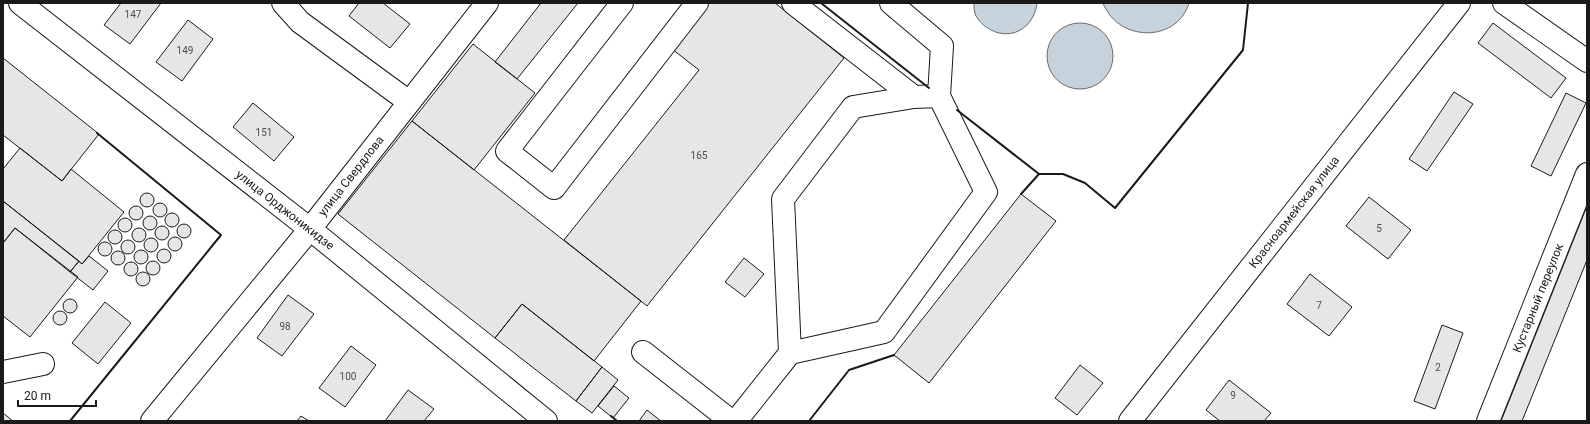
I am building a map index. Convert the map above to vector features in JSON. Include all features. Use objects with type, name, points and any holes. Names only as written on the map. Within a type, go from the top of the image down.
[{"type":"street","name":"улица Орджоникидзе","points":[[20,3],[310,229],[546,421]]},
{"type":"street","points":[[282,3],[300,22],[409,102]]},
{"type":"street","name":"улица Свердлова","points":[[152,421],[310,229],[486,3]]},
{"type":"street","points":[[622,3],[507,151],[554,188],[697,3]]},
{"type":"street","points":[[793,3],[914,97]]},
{"type":"street","points":[[736,421],[790,353],[884,332],[986,192],[939,96],[942,46],[891,3]]},
{"type":"street","name":"Красноармейская улица","points":[[1130,421],[1459,3]]},
{"type":"street","points":[[1504,3],[1587,61]]},
{"type":"street","points":[[790,353],[783,199],[853,107],[914,97],[939,96]]},
{"type":"street","name":"Кустарный переулок","points":[[1488,421],[1587,174]]},
{"type":"street","points":[[643,352],[731,421]]},
{"type":"street","points":[[3,372],[43,364]]},
{"type":"shaded area","points":[[974,3],[1037,3],[1035,12],[1026,26],[1019,31],[1003,34],[986,27],[977,18],[974,10]]},
{"type":"shaded area","points":[[1103,3],[1189,3],[1183,15],[1175,24],[1164,30],[1141,32],[1129,29],[1118,23],[1109,14]]},
{"type":"shaded area","points":[[1073,23],[1087,23],[1099,28],[1108,37],[1113,49],[1111,69],[1104,80],[1087,89],[1073,89],[1061,84],[1052,75],[1047,63],[1047,49],[1052,37],[1061,28]]},
{"type":"building","points":[[121,3],[161,3],[130,44],[104,25]]},
{"type":"building","points":[[359,3],[383,3],[410,24],[390,48],[349,16]]},
{"type":"building","points":[[541,3],[578,3],[517,79],[495,62]]},
{"type":"building","points":[[708,3],[775,3],[844,58],[647,306],[564,240],[699,70],[672,49]]},
{"type":"building","points":[[188,20],[213,39],[182,81],[156,62]]},
{"type":"building","points":[[1493,23],[1566,78],[1551,98],[1478,43]]},
{"type":"building","points":[[473,44],[535,93],[474,170],[412,121]]},
{"type":"building","points":[[3,58],[99,134],[62,181],[3,135]]},
{"type":"building","points":[[1454,92],[1473,104],[1427,171],[1409,159]]},
{"type":"building","points":[[1566,93],[1586,103],[1551,176],[1531,166]]},
{"type":"building","points":[[253,103],[294,137],[274,161],[233,127]]},
{"type":"building","points":[[412,121],[641,301],[594,361],[522,304],[495,338],[338,214]]},
{"type":"building","points":[[20,148],[62,181],[71,169],[124,212],[82,264],[3,201],[3,169]]},
{"type":"building","points":[[147,193],[152,195],[154,200],[152,205],[147,207],[142,205],[140,200],[142,195]]},
{"type":"building","points":[[1021,194],[1056,221],[929,383],[894,355]]},
{"type":"building","points":[[1369,197],[1411,230],[1388,259],[1346,226]]},
{"type":"building","points":[[3,201],[79,261],[70,272],[15,228],[3,243]]},
{"type":"building","points":[[160,203],[165,205],[167,210],[165,215],[160,217],[155,215],[153,210],[155,205]]},
{"type":"building","points":[[136,206],[141,208],[143,213],[141,218],[136,220],[131,218],[129,213],[131,208]]},
{"type":"building","points":[[1587,206],[1587,260],[1522,421],[1501,421]]},
{"type":"building","points":[[172,213],[177,215],[179,220],[177,225],[172,227],[167,225],[165,220],[167,215]]},
{"type":"building","points":[[150,216],[155,218],[157,223],[155,228],[150,230],[145,228],[143,223],[145,218]]},
{"type":"building","points":[[125,218],[130,220],[132,225],[130,230],[125,232],[120,230],[118,225],[120,220]]},
{"type":"building","points":[[184,224],[189,226],[191,231],[189,236],[184,238],[179,236],[177,231],[179,226]]},
{"type":"building","points":[[162,226],[167,228],[169,233],[167,238],[162,240],[157,238],[155,233],[157,228]]},
{"type":"building","points":[[15,228],[78,277],[30,337],[3,316],[3,243]]},
{"type":"building","points":[[139,228],[144,230],[146,235],[144,240],[139,242],[134,240],[132,235],[134,230]]},
{"type":"building","points":[[115,230],[120,232],[122,237],[120,242],[115,244],[110,242],[108,237],[110,232]]},
{"type":"building","points":[[175,237],[180,239],[182,244],[180,249],[175,251],[170,249],[168,244],[170,239]]},
{"type":"building","points":[[151,238],[156,240],[158,245],[156,250],[151,252],[146,250],[144,245],[146,240]]},
{"type":"building","points":[[128,240],[133,242],[135,247],[133,252],[128,254],[123,252],[121,247],[123,242]]},
{"type":"building","points":[[105,242],[110,244],[112,249],[110,254],[105,256],[100,254],[98,249],[100,244]]},
{"type":"building","points":[[164,249],[169,251],[171,256],[169,261],[164,263],[159,261],[157,256],[159,251]]},
{"type":"building","points":[[141,250],[146,252],[148,257],[146,262],[141,264],[136,262],[134,257],[136,252]]},
{"type":"building","points":[[118,251],[123,253],[125,258],[123,263],[118,265],[113,263],[111,258],[113,253]]},
{"type":"building","points":[[89,256],[108,271],[93,290],[70,272],[79,261],[82,264]]},
{"type":"building","points":[[744,258],[764,274],[745,297],[725,282]]},
{"type":"building","points":[[153,261],[158,263],[160,268],[158,273],[153,275],[148,273],[146,268],[148,263]]},
{"type":"building","points":[[131,262],[136,264],[138,269],[136,274],[131,276],[126,274],[124,269],[126,264]]},
{"type":"building","points":[[143,272],[148,274],[150,279],[148,284],[143,286],[138,284],[136,279],[138,274]]},
{"type":"building","points":[[1310,274],[1352,307],[1329,336],[1287,304]]},
{"type":"building","points":[[288,295],[314,314],[282,356],[257,338]]},
{"type":"building","points":[[70,299],[75,301],[77,306],[75,311],[70,313],[65,311],[63,306],[65,301]]},
{"type":"building","points":[[105,302],[131,323],[98,364],[72,343]]},
{"type":"building","points":[[522,304],[602,367],[576,401],[495,338]]},
{"type":"building","points":[[60,311],[65,313],[67,318],[65,323],[60,325],[55,323],[53,318],[55,313]]},
{"type":"building","points":[[1442,325],[1463,333],[1435,409],[1414,401]]},
{"type":"building","points":[[351,346],[376,365],[345,407],[319,388]]},
{"type":"building","points":[[1080,365],[1103,383],[1077,415],[1055,398]]},
{"type":"building","points":[[602,367],[618,380],[592,413],[576,401]]},
{"type":"building","points":[[1229,380],[1271,413],[1264,421],[1220,421],[1206,410]]},
{"type":"building","points":[[614,386],[629,398],[613,418],[598,406]]},
{"type":"building","points":[[408,390],[434,409],[424,421],[385,421]]},
{"type":"building","points":[[647,410],[661,421],[639,421]]},
{"type":"building","points":[[3,413],[13,421],[3,421]]},
{"type":"building","points":[[301,416],[309,421],[297,421]]},
{"type":"wall","points":[[821,3],[929,88]]},
{"type":"wall","points":[[1021,194],[1039,174],[1063,174],[1085,183],[1115,208],[1243,50],[1248,3]]},
{"type":"wall","points":[[957,110],[1039,174]]},
{"type":"wall","points":[[70,421],[221,235],[97,133]]},
{"type":"wall","points":[[809,421],[849,370],[894,355]]},
{"type":"wall","points":[[611,416],[617,421]]}]
